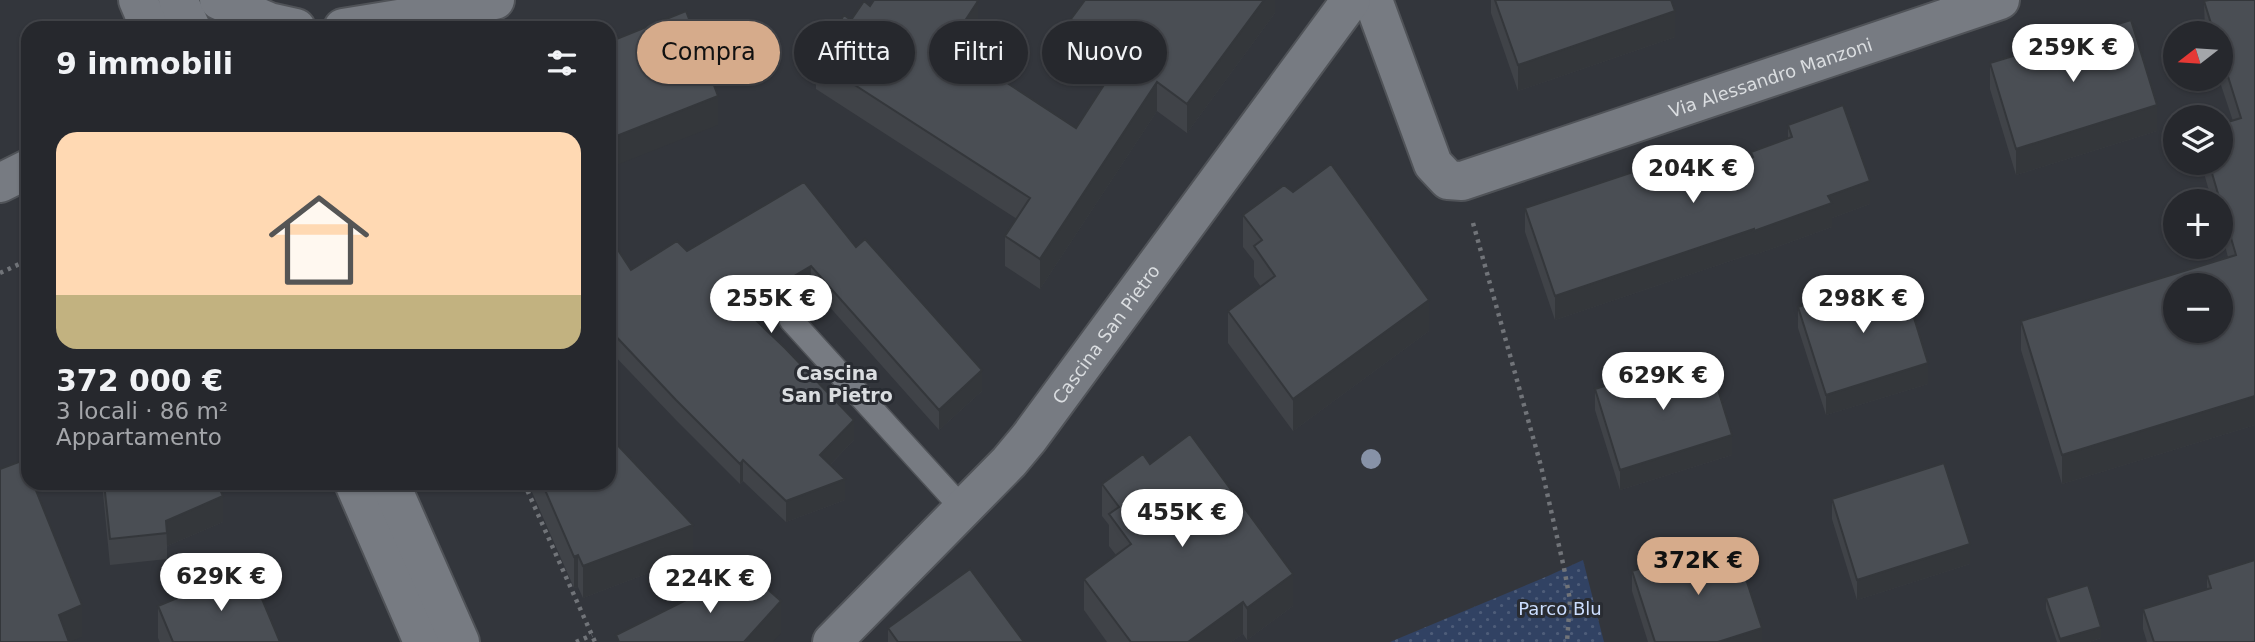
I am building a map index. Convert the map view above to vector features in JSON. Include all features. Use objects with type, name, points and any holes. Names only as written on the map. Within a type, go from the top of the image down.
[{"type":"street","points":[[138,0],[147,21]]},
{"type":"street","points":[[178,0],[188,21]]},
{"type":"street","points":[[219,0],[267,21]]},
{"type":"street","points":[[386,21],[495,0]]},
{"type":"street","name":"Cascina San Pietro","points":[[832,642],[1009,462],[1029,438],[1351,0]]},
{"type":"street","points":[[1373,0],[1433,164],[1448,180],[1462,181]]},
{"type":"street","name":"Via Alessandro Manzoni","points":[[1462,181],[2000,0]]},
{"type":"street","points":[[357,490],[423,642]]},
{"type":"street","points":[[393,490],[460,642]]},
{"type":"lane","points":[[791,320],[963,509]]},
{"type":"path","points":[[1462,181],[1553,517],[1570,600],[1567,642]]},
{"type":"path","points":[[0,273],[21,263]]},
{"type":"path","points":[[527,490],[595,642]]},
{"type":"path","points":[[576,642],[592,635]]},
{"type":"green space","name":"Parco Blu","points":[[1583,560],[1604,642],[1390,642],[1548,576]]},
{"type":"building","points":[[874,0],[978,1],[965,21],[929,21],[929,84],[1009,84],[1076,128],[1105,84],[1156,84],[1040,259],[1005,236],[1030,198],[853,84],[915,84],[915,21],[840,21],[844,15],[851,20],[864,1],[870,6]]},
{"type":"building","points":[[1085,0],[1264,0],[1187,104],[1160,84],[1167,84],[1167,21],[1074,21],[1071,19]]},
{"type":"building","points":[[1495,0],[1671,0],[1675,11],[1518,65]]},
{"type":"building","points":[[2255,0],[2255,396],[2062,455],[2021,321],[2163,277],[2163,343],[2233,343],[2233,273],[2177,273],[2223,259],[2233,259],[2236,255],[2233,245],[2233,189],[2217,189],[2213,175],[2233,175],[2233,120],[2241,118],[2233,91],[2233,21],[2210,21],[2204,1]]},
{"type":"building","points":[[686,11],[690,21],[661,21]]},
{"type":"building","points":[[2131,20],[2157,105],[2016,149],[1990,63]]},
{"type":"building","points":[[637,31],[637,84],[713,84],[718,96],[616,136],[616,39]]},
{"type":"building","points":[[1843,105],[1870,181],[1828,196],[1832,203],[1555,296],[1525,208],[1660,163],[1669,188],[1753,157],[1751,152],[1792,137],[1788,125]]},
{"type":"building","points":[[1331,164],[1429,300],[1293,399],[1228,311],[1275,276],[1254,246],[1262,240],[1243,215],[1284,185],[1293,192]]},
{"type":"building","points":[[804,182],[856,247],[865,239],[982,370],[939,410],[811,266],[742,307],[854,420],[820,455],[845,479],[786,501],[743,460],[740,464],[616,336],[616,251],[618,250],[631,270],[677,241],[687,251]]},
{"type":"building","points":[[1901,276],[1928,363],[1826,395],[1798,307]]},
{"type":"building","points":[[1707,354],[1732,435],[1620,470],[1595,389]]},
{"type":"building","points":[[1190,434],[1293,574],[1247,608],[1243,602],[1188,642],[1131,642],[1084,579],[1131,544],[1109,514],[1119,507],[1102,484],[1143,454],[1150,464]]},
{"type":"building","points":[[616,443],[693,525],[583,566],[578,555],[574,557],[545,490],[616,490]]},
{"type":"building","points":[[21,461],[21,490],[36,490],[82,605],[59,615],[69,642],[0,642],[0,469]]},
{"type":"building","points":[[1944,463],[1970,544],[1857,580],[1832,499]]},
{"type":"building","points":[[105,490],[220,490],[223,496],[166,521],[167,533],[110,539]]},
{"type":"building","points":[[1733,539],[1762,628],[1718,642],[1655,642],[1632,571]]},
{"type":"building","points":[[2255,560],[2255,642],[2154,642],[2143,609],[2211,588],[2207,575]]},
{"type":"building","points":[[249,568],[280,642],[173,642],[158,606]]},
{"type":"building","points":[[970,569],[1024,642],[898,642],[888,628]]},
{"type":"building","points":[[746,570],[781,601],[744,642],[619,642],[616,635]]},
{"type":"building","points":[[2088,585],[2101,627],[2060,639],[2046,598]]},
{"type":"district","name":"Cascina San Pietro","points":[[837,384]]}]
